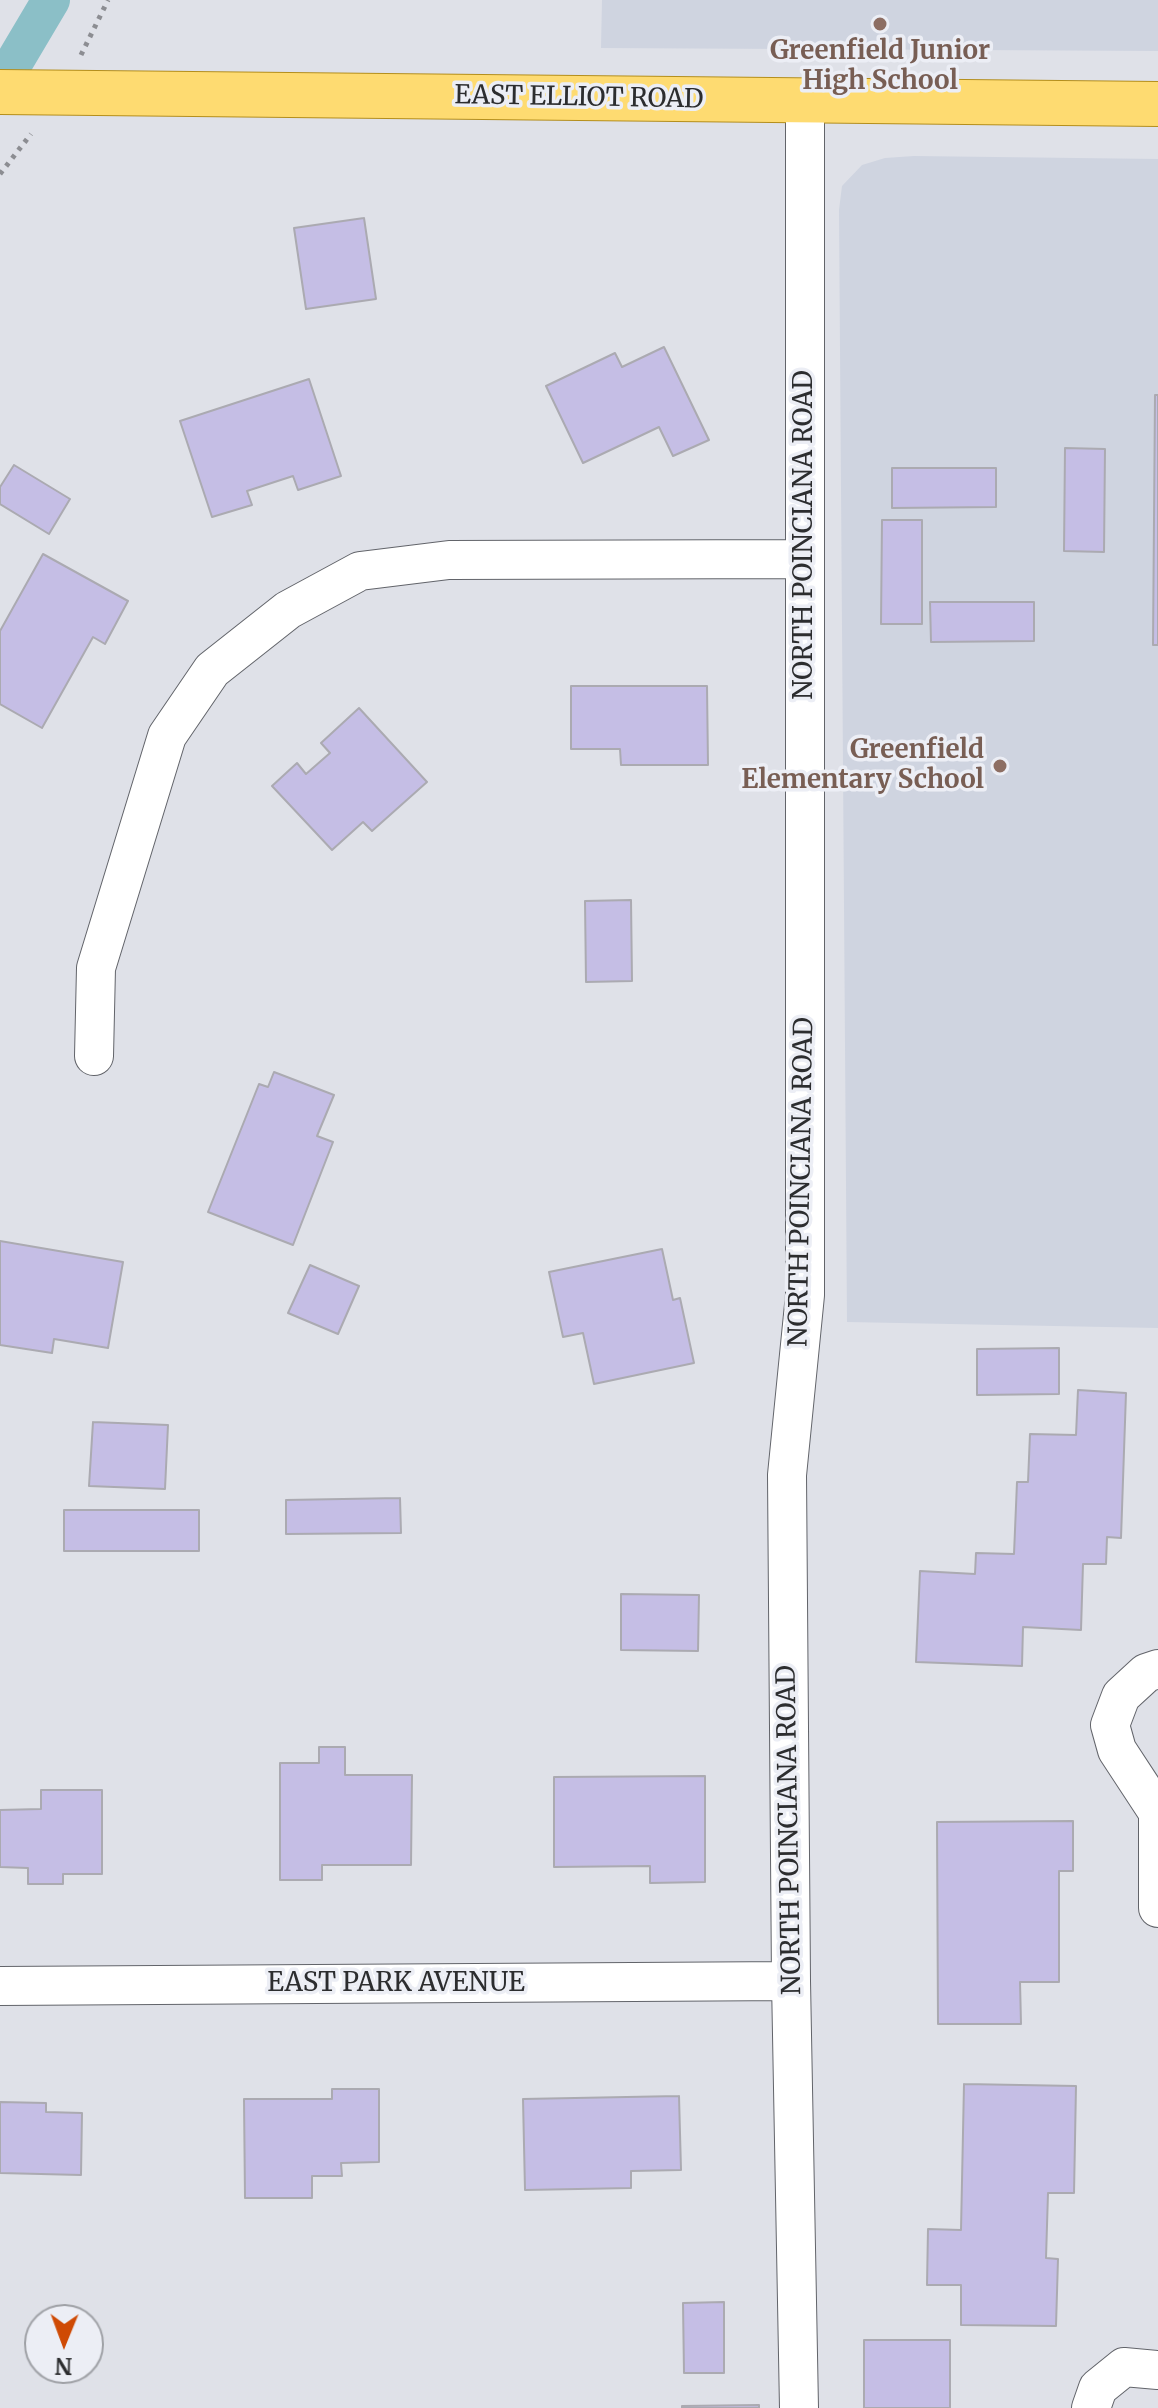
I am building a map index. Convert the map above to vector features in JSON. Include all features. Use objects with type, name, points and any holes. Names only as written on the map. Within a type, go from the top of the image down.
[{"type":"main road","name":"EAST ELLIOT ROAD","points":[[32,92],[1158,104]]},
{"type":"street","name":"NORTH POINCIANA ROAD","points":[[799,2408],[791,1981],[787,1475],[805,1295],[805,100]]},
{"type":"street","points":[[94,1056],[96,968],[167,736],[212,670],[288,610],[360,571],[449,560],[805,559]]},
{"type":"street","points":[[1158,1669],[1146,1673],[1121,1696],[1110,1725],[1117,1750],[1158,1810],[1158,1908]]},
{"type":"street","name":"EAST PARK AVENUE","points":[[0,1986],[791,1981]]},
{"type":"street","points":[[1091,2408],[1098,2388],[1124,2367],[1158,2370]]},
{"type":"path","points":[[32,92],[108,0]]},
{"type":"shaded area","name":"Greenfield Junior High School","points":[[602,0],[1158,0],[1158,51],[601,48]]},
{"type":"shaded area","name":"Greenfield Elementary School","points":[[885,158],[1158,159],[1158,1328],[847,1322],[839,210],[842,186],[862,165]]},
{"type":"building","points":[[364,218],[376,299],[306,309],[294,228]]},
{"type":"building","points":[[664,347],[709,440],[673,456],[659,427],[583,463],[546,386],[615,353],[622,367]]},
{"type":"building","points":[[309,379],[341,476],[298,490],[293,476],[247,491],[252,505],[212,517],[180,421]]},
{"type":"building","points":[[1155,395],[1158,395],[1158,645],[1153,645]]},
{"type":"building","points":[[1065,448],[1105,449],[1104,552],[1064,551]]},
{"type":"building","points":[[14,465],[70,499],[49,534],[0,504],[0,487]]},
{"type":"building","points":[[892,468],[996,468],[996,507],[892,508]]},
{"type":"building","points":[[882,520],[922,520],[922,624],[881,624]]},
{"type":"building","points":[[43,554],[128,601],[105,644],[93,637],[42,728],[0,704],[0,631]]},
{"type":"building","points":[[930,602],[1034,602],[1034,641],[931,642]]},
{"type":"building","points":[[571,686],[707,686],[708,765],[621,765],[620,749],[571,749]]},
{"type":"building","points":[[359,708],[427,782],[372,831],[363,822],[332,850],[272,786],[297,763],[306,774],[330,753],[321,743]]},
{"type":"building","points":[[631,900],[632,981],[586,982],[585,901]]},
{"type":"building","points":[[274,1072],[334,1095],[317,1136],[333,1142],[293,1245],[208,1212],[259,1084],[268,1087]]},
{"type":"building","points":[[0,1241],[123,1262],[108,1348],[54,1339],[52,1353],[0,1345]]},
{"type":"building","points":[[662,1249],[673,1300],[680,1298],[694,1363],[594,1384],[583,1333],[563,1337],[549,1272]]},
{"type":"building","points":[[310,1265],[359,1286],[338,1334],[288,1313]]},
{"type":"building","points":[[1059,1348],[1059,1394],[977,1395],[977,1349]]},
{"type":"building","points":[[1078,1390],[1126,1393],[1121,1538],[1107,1537],[1106,1564],[1083,1564],[1081,1630],[1023,1627],[1022,1666],[916,1662],[920,1571],[975,1574],[976,1553],[1014,1554],[1017,1482],[1028,1482],[1030,1434],[1076,1435]]},
{"type":"building","points":[[93,1422],[168,1425],[165,1489],[89,1486]]},
{"type":"building","points":[[400,1498],[401,1533],[286,1534],[286,1500]]},
{"type":"building","points":[[64,1510],[199,1510],[199,1551],[64,1551]]},
{"type":"building","points":[[621,1594],[699,1595],[698,1651],[621,1650]]},
{"type":"building","points":[[319,1747],[345,1747],[345,1775],[412,1775],[411,1865],[322,1865],[322,1880],[280,1880],[280,1763],[319,1763]]},
{"type":"building","points":[[705,1776],[705,1882],[650,1883],[650,1866],[554,1867],[554,1777]]},
{"type":"building","points":[[41,1790],[102,1790],[102,1874],[63,1874],[63,1884],[28,1884],[28,1868],[0,1867],[0,1810],[41,1809]]},
{"type":"building","points":[[1073,1821],[1073,1871],[1059,1871],[1059,1982],[1020,1982],[1021,2024],[938,2024],[937,1822]]},
{"type":"building","points":[[964,2084],[1076,2086],[1074,2193],[1048,2193],[1046,2258],[1058,2259],[1056,2326],[961,2325],[961,2285],[927,2285],[928,2229],[961,2230]]},
{"type":"building","points":[[332,2089],[379,2089],[379,2162],[341,2163],[342,2176],[312,2176],[312,2198],[245,2198],[244,2099],[332,2099]]},
{"type":"building","points":[[679,2096],[681,2170],[631,2171],[631,2188],[525,2190],[523,2099]]},
{"type":"building","points":[[0,2102],[46,2103],[46,2112],[82,2113],[81,2175],[0,2173]]},
{"type":"building","points":[[724,2302],[724,2373],[684,2373],[683,2303]]},
{"type":"building","points":[[864,2340],[950,2340],[950,2408],[864,2408]]},
{"type":"building","points":[[759,2405],[759,2408],[682,2408],[682,2406]]},
{"type":"waterway","points":[[0,86],[51,0]]},
{"type":"place","name":"Greenfield Junior High School","points":[[880,24]]},
{"type":"place","name":"Greenfield Elementary School","points":[[1000,766]]}]
